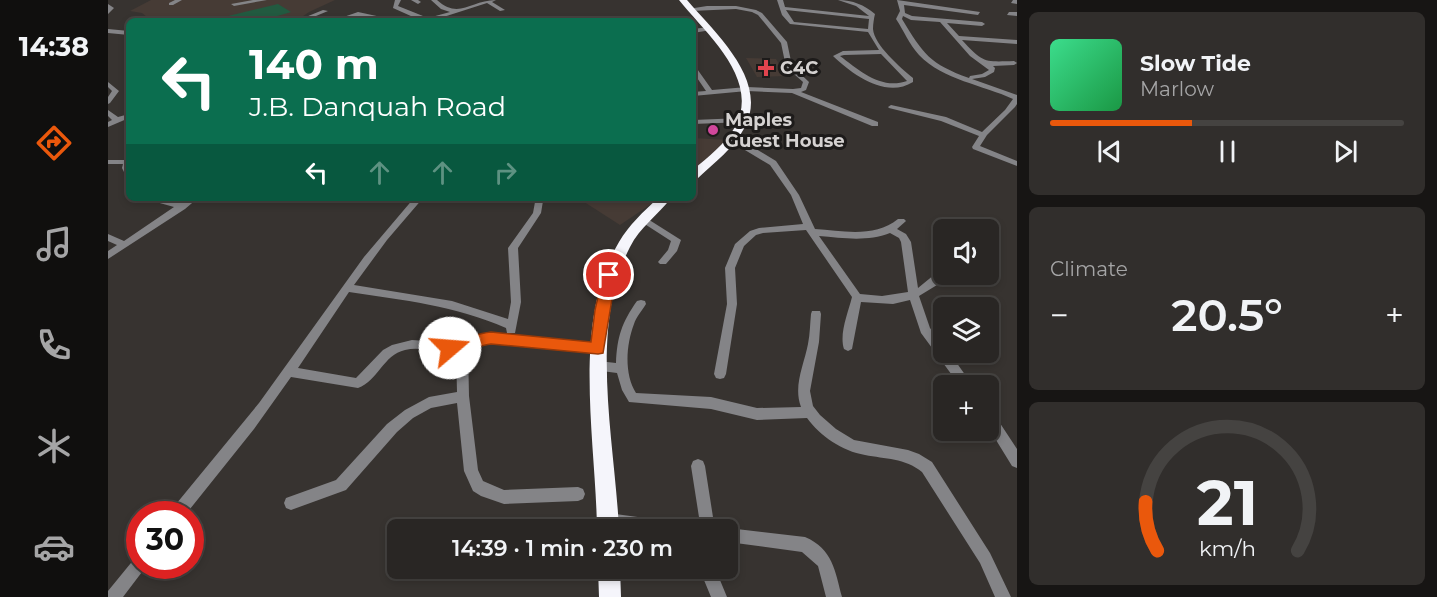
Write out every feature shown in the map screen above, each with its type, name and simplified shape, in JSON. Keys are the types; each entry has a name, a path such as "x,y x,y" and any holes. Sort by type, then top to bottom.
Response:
{"highway":[{"path":"683,0 736,64 747,89 746,109 733,139 696,173"},
{"path":"608,519 598,366 602,310 609,275 621,248 643,219 662,201"},
{"path":"609,579 610,597"}],"street":[{"path":"171,3 179,0"},
{"path":"234,4 264,0"},
{"path":"398,0 395,8 420,18"},
{"path":"434,0 443,8 454,11"},
{"path":"780,0 789,21 796,24 870,30"},
{"path":"841,0 867,10 872,18 870,30 884,52 903,74 911,79 910,82 894,86 881,85 865,78 836,56 843,53 884,52"},
{"path":"435,18 490,1 502,10"},
{"path":"978,13 901,1 902,14 899,19 913,44 936,64 1017,98 1005,114 982,135 976,147 1017,164"},
{"path":"108,6 111,8 108,12"},
{"path":"784,8 872,18"},
{"path":"691,9 747,9 761,15 774,35 784,42 789,67 806,82 804,89 794,91 747,89 696,94"},
{"path":"307,18 325,11"},
{"path":"391,18 408,13"},
{"path":"345,18 358,14 375,18"},
{"path":"902,14 911,18 982,24"},
{"path":"1009,14 1017,14"},
{"path":"941,21 972,55 992,68 992,71 983,76 967,78"},
{"path":"696,31 709,29"},
{"path":"108,31 126,33"},
{"path":"957,38 1017,42"},
{"path":"985,64 1014,63"},
{"path":"696,74 710,92"},
{"path":"108,84 116,91 108,102"},
{"path":"794,91 875,124"},
{"path":"891,107 943,119 982,135"},
{"path":"108,112 117,120"},
{"path":"108,125 126,117"},
{"path":"696,122 742,120"},
{"path":"733,139 773,163 795,195 810,229 857,297 881,302 914,296 933,283"},
{"path":"108,162 126,163"},
{"path":"162,201 182,207"},
{"path":"108,256 190,201"},
{"path":"187,501 289,372 348,288 416,201"},
{"path":"510,340 516,302 513,248 537,213 538,201"},
{"path":"643,219 676,240 672,251 663,262"},
{"path":"720,374 732,304 730,268 740,244 753,233 762,230 810,229 859,236 890,230 901,221"},
{"path":"890,230 903,236 906,242 914,296 925,330 959,375"},
{"path":"108,237 124,245"},
{"path":"348,288 431,300 484,312 511,325"},
{"path":"848,346 857,297"},
{"path":"641,304 629,322 622,368 625,383 633,398 711,403 757,414 808,412"},
{"path":"816,314 813,346 803,386 803,398 808,412 840,441 857,448 906,454 916,458 927,467 985,558 1003,597"},
{"path":"289,372 358,383 385,355 401,347 423,343 450,348 479,339 598,348"},
{"path":"462,346 463,396 471,471 478,486 504,496 578,494"},
{"path":"598,366 622,368"},
{"path":"291,503 341,485 392,428 409,414 429,403 463,396"},
{"path":"999,432 1017,461"},
{"path":"698,466 706,519"},
{"path":"738,536 805,545 824,561 834,597"},
{"path":"113,597 127,579"},
{"path":"712,579 719,597"}],"shaded area":[{"path":"151,0 335,0 300,18 148,18 142,13 130,11"},
{"name":"C4C","path":"746,58 776,59 786,76 757,77"},
{"path":"696,138 729,140 696,170"},
{"path":"583,201 656,201 620,225"}],"green space":[{"path":"278,4 291,12 270,18 232,18 228,16"}],"place":[{"name":"C4C","path":"766,68"},
{"name":"Maples Guest House","path":"713,130"}],"route":[{"path":"450,348 457,348 479,339 491,338 598,348 604,294 609,275"}]}
